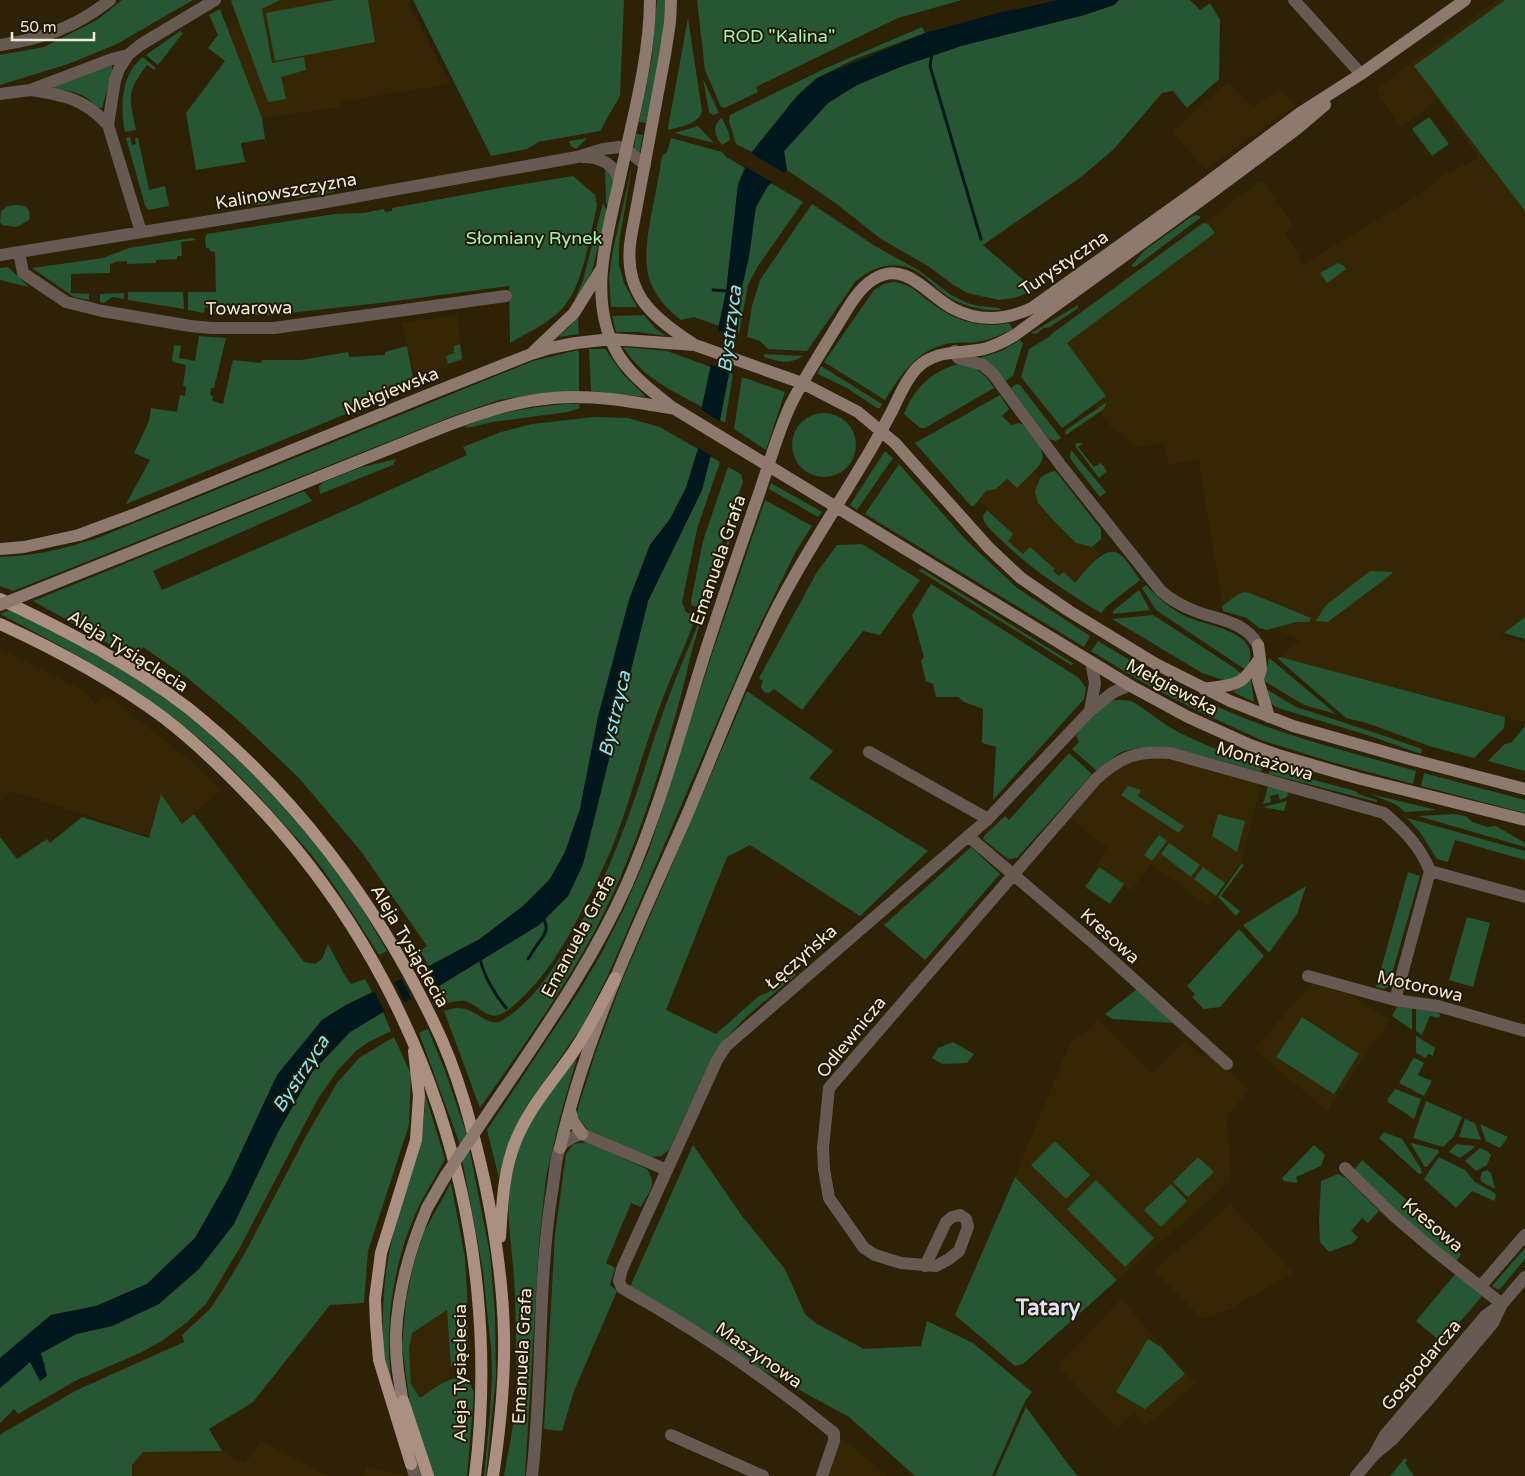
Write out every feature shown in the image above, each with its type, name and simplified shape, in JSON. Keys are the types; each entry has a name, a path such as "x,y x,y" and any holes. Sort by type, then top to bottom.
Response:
{"main road":[{"path":"650,0 646,46 602,268 601,284 604,312 615,348 626,364 650,389 675,409 769,467"},
{"path":"671,0 668,42 630,243 630,261 633,279 643,301 659,320 695,345"},
{"name":"Turystyczna","path":"769,467 784,421 802,383 856,297 873,279 887,274 902,274 917,281 947,305 975,316 995,318 1023,312 1052,295 1300,113 1361,74 1465,0"},
{"name":"Turystyczna","path":"837,506 881,431 899,394 918,366 934,357 954,351 989,348 1015,335 1298,128 1361,74"},
{"path":"530,354 574,313 602,268"},
{"name":"Mełgiewska","path":"0,549 43,544 79,535 104,526 530,354 576,343 611,339 695,345 802,383 858,412 902,451 989,548 1020,578 1039,592 1156,664 1203,689 1269,717 1328,737 1525,789"},
{"path":"0,605 463,420 509,405 554,398 585,397 614,399 675,409"},
{"name":"Mełgiewska","path":"769,467 837,506 1129,685 1188,717 1250,745 1278,755 1358,778 1525,820"},
{"name":"Emanuela Grafa","path":"413,1470 397,1362 396,1334 403,1275 411,1248 427,1208 446,1175 589,961 628,883 649,827 703,660 769,467"},
{"path":"498,1255 507,1171 519,1133 534,1106 591,1026 615,978 767,628 801,563 837,506"},
{"name":"Aleja Tysiąclecia","path":"0,599 47,622 134,671 186,707 211,728 265,778 311,829 350,880 396,953 435,1024 467,1112 487,1194 498,1255 502,1294 504,1357 498,1440 493,1476"},
{"name":"Aleja Tysiąclecia","path":"0,624 47,647 120,689 164,718 206,754 254,801 296,848 339,905 371,960 412,1036 437,1100 452,1150 475,1267 482,1342 481,1401 475,1476"},
{"path":"1203,689 1244,680 1259,651"},
{"path":"1259,651 1261,669 1258,680 1269,717"},
{"path":"560,1148 576,1088 615,978"},
{"path":"412,1036 419,1096 416,1140 381,1253 375,1299 379,1360 413,1470"},
{"path":"570,1110 573,1121 582,1134"},
{"path":"403,1401 428,1476"}],"street":[{"path":"0,45 35,38 64,28 81,21 110,0"},
{"path":"141,232 108,125 114,80 128,55 140,45 215,0"},
{"path":"1294,0 1361,74"},
{"path":"0,94 30,90 128,55"},
{"path":"30,90 61,96 88,106 108,125"},
{"name":"Kalinowszczyzna","path":"0,254 315,204 576,157 613,147 626,149"},
{"path":"626,149 644,165"},
{"name":"Kalinowszczyzna","path":"576,157 592,157 610,164 619,180"},
{"name":"Towarowa","path":"19,252 23,273 66,302 102,311 212,328 274,328 506,296"},
{"path":"954,351 958,358 983,365 993,374 1062,467 1161,591 1170,599 1184,606 1243,628 1253,636 1259,651"},
{"path":"1090,710 1095,683 1091,662"},
{"name":"Łęczyńska","path":"622,1288 619,1281 622,1269 726,1046 988,819 1090,710 1112,693 1129,685"},
{"name":"Montażowa","path":"1014,874 1099,776 1116,763 1132,755 1152,751 1198,760 1384,813 1411,837 1425,857 1430,871"},
{"path":"869,752 988,819"},
{"name":"Kresowa","path":"968,836 1098,947 1227,1064"},
{"path":"1395,1000 1430,871 1525,897"},
{"name":"Odlewnicza","path":"925,1266 902,1264 875,1255 864,1248 829,1198 824,1169 823,1148 828,1088 1014,874"},
{"name":"Motorowa","path":"1308,976 1395,1000 1438,1006 1525,1031"},
{"path":"560,1148 572,1137 582,1134 667,1170"},
{"name":"Emanuela Grafa","path":"532,1476 546,1242 560,1148"},
{"name":"Kresowa","path":"1345,1168 1394,1216 1502,1304"},
{"path":"1480,1287 1525,1235"},
{"name":"Gospodarcza","path":"1356,1476 1374,1455 1392,1440 1493,1323 1502,1304 1525,1277"},
{"name":"Maszynowa","path":"622,1288 664,1311 796,1402 834,1432 834,1441 822,1476"},
{"path":"671,1435 763,1476"}],"shaded area":[{"path":"280,0 407,0 450,84 340,102 341,107 262,118 227,28"},
{"path":"1497,0 1525,0 1525,617 1501,635 1525,642 1525,722 1280,657 1301,640 1223,609 1199,460 1168,464 1164,443 1134,448 1124,434 1114,431 1046,339 1262,180 1293,226 1285,233 1304,264 1426,190 1443,175 1479,158 1437,100 1401,127 1376,89"},
{"path":"1228,81 1253,107 1279,88 1295,106 1205,170 1173,132"},
{"path":"457,315 463,361 449,364 449,366 416,378 402,323"},
{"path":"1033,471 1039,474 1040,478 1037,485 1047,512 1054,521 1082,546 1092,547 1100,555 1075,583 1059,577 1053,571 1055,570 1029,547 1023,554 1007,541 1012,534 978,499 986,491 996,489 1007,479 1017,488"},
{"path":"0,648 84,691 95,704 107,695 189,760 220,791 182,824 161,794 149,837 13,791 0,801"},
{"path":"1161,755 1262,781 1242,860 1209,907 1151,864 1131,891 1097,864 1107,847 1067,817 1114,769 1136,758"},
{"path":"1312,984 1352,995 1390,1020 1327,1111 1254,1049"},
{"path":"1098,1021 1153,1074 1186,1041 1204,1057 1209,1053 1249,1090 1227,1116 1231,1181 1117,1280 1015,1176 1070,1043"},
{"path":"1231,1204 1293,1273 1228,1310 1202,1319 1154,1270"},
{"path":"1121,1299 1196,1384 1146,1425 1134,1413 1117,1428 1057,1365"},
{"path":"447,1309 451,1367 448,1372 451,1377 420,1398 411,1384 409,1347 412,1333"},
{"path":"841,1438 888,1476 828,1476"},
{"path":"261,1441 328,1476 132,1476 132,1465 143,1452 222,1451 245,1464"},
{"path":"367,1467 403,1475 403,1476 363,1476"}],"green space":[{"path":"122,0 193,0 117,44 71,63 0,85 0,55 44,47 97,20"},
{"path":"280,0 262,9 272,63 304,57 306,70 281,77 286,99 268,102 231,1"},
{"path":"335,0 368,0 375,42 275,61 266,13"},
{"path":"413,0 624,0 620,96 600,131 538,142 527,149 491,156"},
{"path":"657,0 665,0 663,36 646,123 639,122 652,57"},
{"name":"ROD \"Kalina\"","path":"697,0 962,0 898,18 756,87 758,92 725,108 721,107 705,70"},
{"path":"1119,0 1190,0 1200,10 1210,3 1220,20 1219,79 1187,108 1173,91 1162,93 1114,149 1081,177 983,245 1035,290 1014,298 999,300 967,293 928,266 881,239 838,205 787,170 784,151 828,103 857,85 900,67 961,46 1084,15 1114,5"},
{"path":"1505,0 1525,0 1525,211 1414,66"},
{"path":"220,9 262,118 265,139 241,143 245,162 196,170 186,113 225,61 208,48 218,35 209,15"},
{"path":"688,18 702,111 693,122 669,130 668,128"},
{"path":"922,27 925,33 855,59 817,78 797,96 752,152 736,144 729,121 730,115 824,69"},
{"path":"180,31 183,33 158,65 146,55"},
{"path":"143,57 156,68 154,70 147,65 135,82 132,89 131,102 136,130 125,132 123,102 126,82 130,72"},
{"path":"112,65 112,72 102,108 96,108 84,96 53,87"},
{"path":"703,79 719,113 713,115 709,112"},
{"path":"1429,117 1449,144 1432,156 1412,129"},
{"path":"722,118 730,140 722,145 715,128"},
{"path":"698,126 714,143 674,133 695,127"},
{"path":"636,134 643,135 639,156 634,148"},
{"path":"130,137 132,145 136,144 135,138 138,138 149,190 165,186 169,206 148,210 145,205 126,138"},
{"path":"587,138 576,149 571,146 569,141"},
{"path":"671,138 722,152 726,157 803,202 758,266 748,285 739,333 694,317 681,320 668,309 652,286 646,261 648,232 662,156 667,152"},
{"path":"632,166 619,243 619,265 624,283 637,307 611,307 609,277 612,254"},
{"path":"605,167 613,181 608,206 606,202"},
{"name":"Słomiany Rynek","path":"573,176 595,195 597,205 585,260 575,289 569,300 555,315 510,343 509,286 271,315 212,314 213,308 205,307 204,313 188,310 188,292 216,292 215,252 206,248 205,238 207,234 334,214 363,213 384,209 385,212 392,211 392,208"},
{"path":"333,184 334,192 317,195 317,187"},
{"path":"308,188 310,196 300,198 291,197 287,192"},
{"path":"278,194 269,203 253,204 252,199"},
{"path":"603,203 607,211 592,271 577,300 575,299 583,280"},
{"path":"812,204 875,246 920,271 951,295 967,303 999,308 1001,310 976,308 958,302 948,297 914,270 896,265 887,266 870,271 855,282 807,351 768,349 760,341 747,337 752,306 760,280"},
{"path":"8,206 23,206 29,210 29,220 17,227 2,225 0,222 1,211"},
{"path":"1196,215 1200,216 1200,218 1135,267 1131,266 1145,250"},
{"path":"1203,223 1208,224 1215,233 1067,343 1106,396 1062,428 1021,377 1029,349 1049,337"},
{"path":"192,238 196,240 181,242 182,256 177,256 177,259 156,260 156,263 127,264 127,261 114,262 110,264 110,273 71,274 71,293 89,294 89,300 74,297 32,268 103,258 129,248"},
{"path":"1338,263 1346,269 1327,283 1320,273"},
{"path":"8,267 29,287 0,280 0,268"},
{"path":"893,282 910,287 941,310 960,319 989,325 1009,323 1013,329 986,340 941,345 921,355 905,371 885,400 824,362 874,290 884,284"},
{"path":"128,292 183,292 184,309 128,300"},
{"path":"124,293 124,299 112,297 104,303 100,302 100,294"},
{"path":"1078,305 1078,308 1050,327 1044,328 1036,334 1031,333"},
{"path":"644,315 655,328 666,336 638,332 616,332 612,316"},
{"path":"578,316 579,334 558,337 569,327"},
{"path":"199,336 226,338 214,388 211,388 210,395 213,396 212,401 223,404 233,360 261,363 262,360 301,360 348,352 349,357 385,355 385,352 407,346 414,383 351,412 126,504 150,460 134,453 149,421 151,408 177,412 180,395 185,396 186,387 183,386 186,365 173,362 174,345 181,346 179,358 195,361"},
{"path":"1020,340 1023,343 1013,376 1006,381 980,358 1001,351"},
{"path":"460,344 462,359 448,364 446,356 454,353 454,346"},
{"path":"623,347 667,351 711,367 702,407 658,382 639,367"},
{"path":"589,349 605,349 623,374 646,397 591,391"},
{"path":"578,350 579,392 536,394 499,400 453,416 13,591 0,586 0,557 48,551 95,539 533,361"},
{"path":"764,354 803,356 793,361 784,362 764,357"},
{"path":"958,364 971,367 979,372 987,378 994,388 925,428 920,428 904,414 908,404 919,388 932,376"},
{"path":"821,366 882,404 880,408 877,408 847,388 818,374"},
{"path":"728,373 733,374 725,423 720,420"},
{"path":"742,377 785,392 766,450 734,429"},
{"path":"1016,384 1020,385 1061,438 1056,441 1049,439 1011,388"},
{"path":"1000,395 1009,409 1002,416 1011,425 1019,423 1023,425 1039,445 1042,458 1035,470 1017,488 1007,479 996,489 986,491 974,506 971,506 915,443"},
{"path":"1107,402 1104,409 1066,435 1067,429"},
{"path":"579,404 580,408 568,412 493,422 467,428 465,426 514,411"},
{"path":"818,413 830,413 847,422 854,433 856,445 854,457 847,468 830,477 818,477 806,472 797,463 792,451 792,439 797,427 806,418"},
{"path":"594,417 628,418 660,427 698,449 686,488 670,519 650,545 629,600 598,717 580,809 565,852 550,879 523,906 480,939 429,966 420,951 427,946 360,850 298,777 239,721 189,679 143,647 136,659 33,601 304,491 312,501 153,571 162,590 467,455 463,447 501,432 532,424"},
{"path":"1077,443 1083,443 1078,447 1094,467 1101,463 1107,471 1099,478 1075,446"},
{"path":"1071,450 1106,492 1100,497 1072,461 1070,457"},
{"path":"885,451 893,458 857,510 850,505"},
{"path":"710,456 720,462 697,529 682,602 686,612 692,615 694,622 660,705 615,840 596,883 574,926 551,963 531,989 509,1010 494,1016 465,1001 442,1004 434,989 539,925 568,896 583,864 648,601 702,490"},
{"path":"396,459 393,465 320,494 319,486 324,482 359,468"},
{"path":"899,464 966,540 1017,588 1090,636 1084,647 865,514"},
{"path":"728,467 741,474 743,482 698,607 691,605 691,601 703,541"},
{"path":"1055,471 1101,529 1101,539 1092,547 1076,543 1038,503 1035,491 1040,478"},
{"path":"771,483 822,512 818,517 769,489"},
{"path":"742,499 745,501 691,653 682,693 658,774 623,872 584,951 568,978 480,1108 444,1011 463,1008 490,1021 503,1020 537,990 571,940 613,856 677,674 704,609"},
{"path":"765,500 812,526 796,551 752,641 610,971 583,1025 526,1107 505,1152 499,1178 487,1130 578,993 623,911 649,850 712,654"},
{"path":"987,510 1013,534 1008,541 1023,554 1030,547 1055,569 1053,571 1059,576 1064,572 1075,583 1095,560 1108,552 1115,552 1124,557 1140,580 1101,613 1022,559 984,522 983,516"},
{"path":"862,544 920,580 880,635 863,631 802,710 774,689 769,693 764,692 761,687 763,681 759,678 817,572 837,545"},
{"path":"922,569 1074,664 1071,665 918,570"},
{"path":"1370,571 1392,572 1392,574 1328,622 1316,621 1325,606"},
{"path":"931,584 1079,678 1086,688 1084,699 993,800 996,747 982,743 983,709 964,702 958,697 936,697 933,684 926,681 921,661 924,657 912,615"},
{"path":"1146,585 1154,594 1179,613 1232,632 1242,639 1248,647 1250,657 1246,670 1156,610 1142,588"},
{"path":"1139,590 1150,610 1113,614 1113,611"},
{"path":"1244,592 1311,618 1309,622 1296,622 1267,630 1259,628 1247,618 1223,611 1222,607 1235,596"},
{"path":"12,609 64,636 131,675 177,708 236,758 290,814 315,844 360,905 387,951 379,955 336,888 312,855 256,793 215,753 172,717 131,688 66,649 0,614"},
{"path":"1153,615 1242,674 1226,681 1202,673 1112,619"},
{"path":"1525,617 1525,639 1504,633"},
{"path":"1098,641 1172,684 1229,712 1290,735 1416,771 1413,784 1328,761 1261,740 1198,711 1142,682 1091,651"},
{"path":"1280,657 1505,717 1504,728 1474,758 1429,746 1367,723 1346,718 1277,658"},
{"path":"1269,658 1336,714 1304,705 1264,681"},
{"path":"1251,680 1254,702 1233,692"},
{"path":"1263,687 1296,707 1422,749 1421,754 1367,735 1278,708 1268,699"},
{"path":"747,691 833,751 809,778 928,851 860,916 750,845 727,857 666,1010 716,1034 759,996 769,992 793,971 796,975 747,1016 714,1053 669,1150 661,1156 651,1157 588,1130 577,1116 578,1108 595,1054 622,981"},
{"path":"1114,700 1131,701 1169,727 1192,739 1263,765 1261,772 1188,753 1149,748 1132,749 1118,754 1098,772 1072,749 1079,742 1076,735 1097,711"},
{"path":"1525,726 1525,771 1488,761 1505,744 1511,743"},
{"path":"1069,753 1092,774 1017,858 1008,859 983,839 984,836 1005,816 1009,820"},
{"path":"1270,768 1355,791 1358,794 1377,800 1377,802 1269,774"},
{"path":"1424,773 1525,800 1525,813 1421,786"},
{"path":"1128,786 1141,790 1138,796 1184,826 1179,833 1121,795"},
{"path":"1268,786 1288,792 1287,797 1280,800 1278,794 1270,796 1271,802 1263,804"},
{"path":"161,794 182,824 194,814 304,962 315,964 322,959 328,944 351,984 365,979 372,992 322,1020 195,1238 147,1284 96,1306 51,1315 0,1358 0,837 17,859 47,839 50,843 82,817 149,838"},
{"path":"1370,794 1437,810 1405,812 1395,804"},
{"path":"1287,801 1284,811 1263,807"},
{"path":"1218,814 1245,821 1237,852 1212,836"},
{"path":"1453,814 1466,816 1472,822 1488,827 1496,826 1525,843 1525,847 1418,816"},
{"path":"1407,818 1525,851 1525,860 1455,840 1448,862 1437,859 1420,832"},
{"path":"1159,835 1167,841 1152,861 1144,855"},
{"path":"1169,843 1200,865 1191,877 1161,854"},
{"path":"971,847 1000,874 925,960 884,925"},
{"path":"1242,863 1244,865 1221,896 1240,911 1236,916 1218,897"},
{"path":"1099,867 1124,884 1110,904 1085,887"},
{"path":"1203,867 1225,883 1216,896 1194,879"},
{"path":"1408,872 1420,876 1390,981 1388,987 1383,989 1376,987"},
{"path":"1306,886 1297,914 1269,953 1243,925"},
{"path":"1467,917 1490,923 1473,987 1449,980"},
{"path":"1239,929 1264,956 1220,1007 1204,1009 1192,997 1195,994 1187,986"},
{"path":"1137,989 1174,1023 1112,1019 1105,1014"},
{"path":"1399,1003 1412,1004 1412,1030 1392,1016"},
{"path":"1416,1006 1438,1011 1440,1015 1439,1018 1430,1016 1422,1035 1416,1031"},
{"path":"383,1012 391,1031 356,1051 338,1070 319,1097 238,1251 206,1304 186,1323 162,1341 140,1353 77,1380 18,1414 14,1409 0,1423 0,1388 30,1362 45,1365 40,1354 76,1334 112,1326 159,1304 278,1132 313,1071 350,1032"},
{"path":"1302,1017 1359,1054 1334,1094 1276,1057"},
{"path":"428,1029 444,1068 466,1132 490,1254 495,1315 496,1376 486,1476 484,1476 492,1376 483,1271 459,1142 419,1033"},
{"path":"1416,1036 1435,1048 1433,1056 1428,1054 1426,1058 1416,1053"},
{"path":"394,1037 411,1074 409,1125 368,1251 364,1303 330,1305 253,1402 209,1429 222,1451 143,1452 132,1465 132,1476 0,1476 1,1434 77,1390 184,1342 182,1335 210,1309 245,1253 306,1136 337,1083 359,1058"},
{"path":"953,1042 974,1054 967,1063 942,1064 932,1058 938,1048"},
{"path":"577,1058 561,1113 546,1177 539,1244 525,1476 504,1476 513,1424 516,1372 514,1278 508,1202 513,1164 520,1144 532,1121"},
{"path":"1415,1058 1424,1063 1418,1075 1432,1081 1424,1096 1399,1083"},
{"path":"1395,1089 1421,1099 1414,1119 1388,1102"},
{"path":"425,1094 445,1159 412,1221 397,1269 391,1302 389,1335 392,1392 383,1356 385,1279 395,1227 419,1145"},
{"path":"1426,1101 1462,1117 1454,1136 1443,1147 1413,1138"},
{"path":"1465,1119 1475,1123 1481,1140 1459,1137"},
{"path":"1480,1124 1508,1137 1500,1148 1486,1141"},
{"path":"1384,1132 1402,1139 1422,1173 1419,1174 1379,1138"},
{"path":"1055,1141 1090,1175 1066,1199 1031,1165"},
{"path":"588,1142 647,1169 652,1184 641,1207 631,1203 606,1263 615,1268 610,1285 617,1291 574,1391 562,1431 544,1429 555,1234 566,1154 573,1144"},
{"path":"1412,1143 1438,1150 1439,1152 1425,1167"},
{"path":"1456,1144 1475,1147 1460,1158 1449,1152"},
{"path":"693,1145 742,1216 785,1269 805,1314 817,1324 864,1349 921,1346 927,1321 973,1343 1032,1392 1025,1401 992,1476 915,1476 849,1417 748,1362 630,1287"},
{"path":"1314,1145 1325,1155 1321,1166 1296,1177 1298,1183 1284,1181 1282,1178"},
{"path":"1480,1148 1491,1155 1487,1165 1476,1171 1465,1161"},
{"path":"1198,1157 1214,1172 1188,1197 1173,1182"},
{"path":"1439,1157 1465,1170 1475,1182 1495,1193 1494,1201 1472,1191 1456,1208 1424,1179"},
{"path":"1362,1160 1457,1245 1455,1248 1461,1254 1456,1262 1409,1224 1354,1170"},
{"path":"1487,1170 1491,1173 1495,1189 1480,1179 1482,1172"},
{"path":"1338,1174 1346,1178 1379,1211 1368,1223 1362,1218 1351,1231 1358,1237 1353,1243 1329,1252 1320,1242 1321,1181"},
{"path":"1015,1177 1117,1280 1023,1364 1015,1366 955,1315"},
{"path":"1096,1180 1154,1238 1125,1267 1067,1209"},
{"path":"451,1183 465,1258 468,1348 461,1359 451,1367 447,1310 412,1333 409,1348 411,1384 420,1398 442,1383 458,1378 464,1379 470,1384 474,1394 467,1476 433,1476 411,1412 402,1346 406,1301 413,1267 424,1232"},
{"path":"1171,1184 1187,1201 1161,1227 1144,1210"},
{"path":"1525,1248 1525,1259 1499,1290 1492,1286"},
{"path":"1456,1273 1483,1295 1442,1343 1416,1321"},
{"path":"1148,1339 1161,1347 1185,1374 1145,1409 1116,1392"},
{"path":"1026,1407 1071,1468 1078,1476 995,1476"},
{"path":"1405,1458 1407,1460 1405,1463 1414,1476 1390,1476"}],"water":[{"name":"Bystrzyca","path":"1059,0 1119,0 1114,5 1084,15 961,46 900,67 857,85 828,103 784,151 787,170 768,186 756,207 749,257 742,287 738,329 720,420 702,490 648,601 583,864 568,896 539,925 434,989 383,1012 350,1032 313,1071 278,1132 234,1224 199,1269 159,1304 112,1326 76,1334 41,1353 47,1376 40,1381 30,1362 0,1388 0,1358 51,1315 96,1306 147,1284 195,1238 228,1180 277,1075 322,1020 346,1005 429,966 480,939 523,906 550,879 565,852 580,809 598,717 629,600 650,545 670,519 686,488 698,449 702,407 726,291 738,184 752,152 797,96 817,78 925,33 998,13"}],"pier":[{"path":"749,152 786,174 775,184 743,165"},
{"path":"716,330 738,338 731,371 709,364"},
{"path":"700,409 722,423 713,457 695,446"},
{"path":"422,966 435,991 413,1001 400,976"},
{"path":"393,980 406,1005 386,1014 373,989"}],"waterway":[{"path":"932,54 930,66 981,239"},
{"name":"Bystrzyca","path":"713,290 729,291"},
{"path":"528,959 545,933 546,926 542,917"},
{"path":"480,959 490,985 506,1008"}],"district":[{"name":"Tatary","path":"1048,1308"}]}
